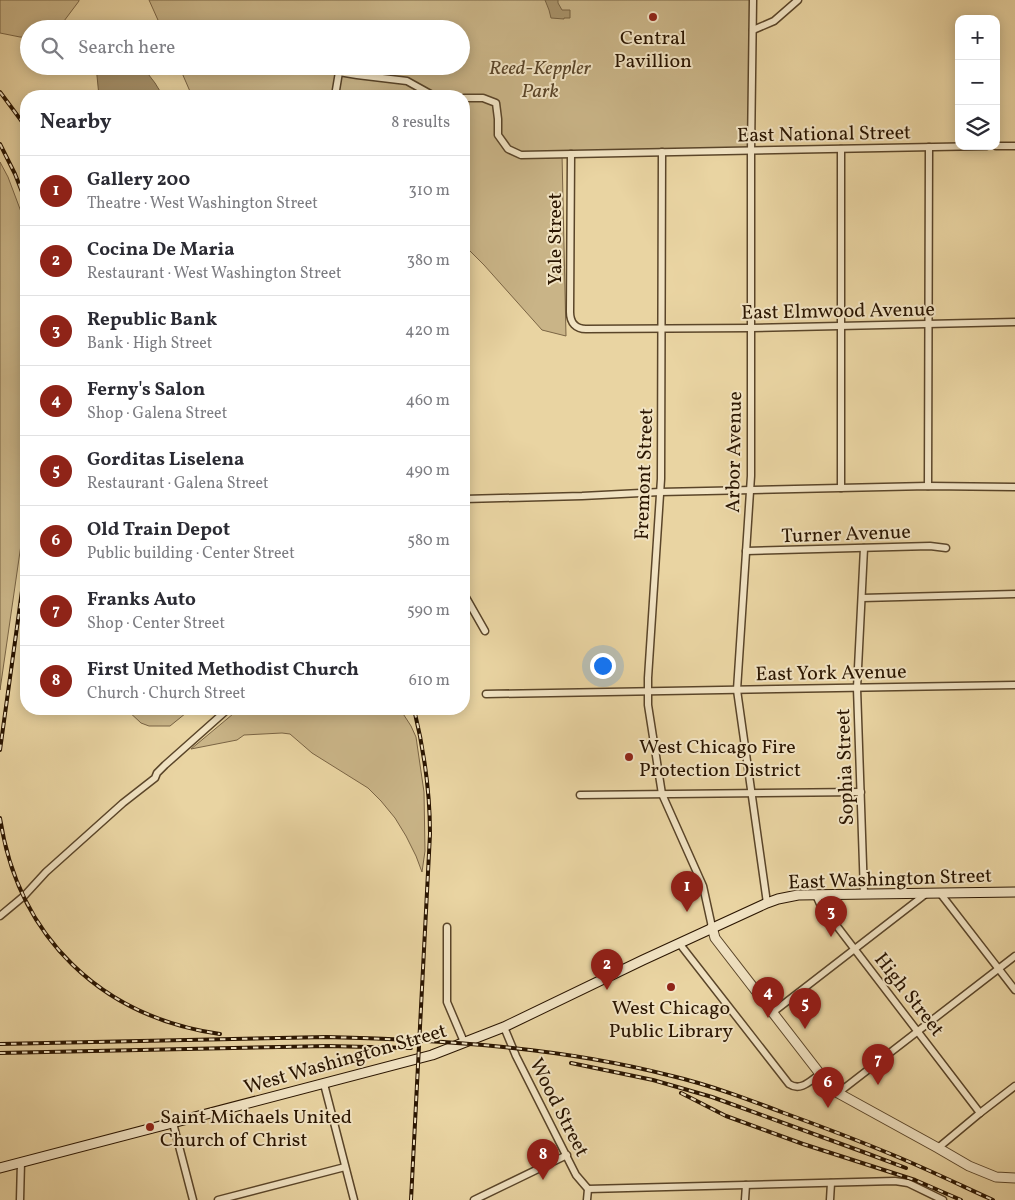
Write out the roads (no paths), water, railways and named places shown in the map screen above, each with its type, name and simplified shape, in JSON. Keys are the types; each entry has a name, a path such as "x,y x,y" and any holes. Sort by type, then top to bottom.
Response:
{"main road":[{"name":"East Washington Street","path":"712,928 767,903 789,896 1015,892"},
{"name":"West Washington Street","path":"0,1168 432,1055 504,1027 712,928"},
{"path":"712,928 715,938 831,1088 969,1166 996,1177 1015,1178"}],"street":[{"name":"Arbor Avenue","path":"753,0 750,490 737,690 767,903"},
{"path":"753,30 774,21 798,0"},
{"path":"336,90 338,75"},
{"path":"357,75 407,81 423,90"},
{"name":"East National Street","path":"470,98 483,98 496,103 498,135 508,149 521,156 955,147"},
{"path":"1000,146 1015,146"},
{"path":"928,147 928,486"},
{"path":"841,149 841,488"},
{"name":"Fremont Street","path":"662,152 661,479 648,678 648,705 662,794 703,886 712,928"},
{"name":"Yale Street","path":"571,154 570,312 571,320 574,324"},
{"name":"East Elmwood Avenue","path":"574,324 578,328 586,329 661,329 1015,322"},
{"path":"470,498 928,486 1015,487"},
{"name":"Turner Avenue","path":"746,552 930,546 946,548"},
{"name":"Sophia Street","path":"864,548 857,688 864,894"},
{"path":"862,598 1015,594"},
{"path":"470,605 485,631"},
{"name":"East York Avenue","path":"486,694 1015,685"},
{"path":"0,916 24,896 46,872 123,803 155,778 165,765 221,715"},
{"path":"580,794 861,792"},
{"path":"772,1013 928,893"},
{"path":"940,893 1015,990"},
{"name":"High Street","path":"816,895 820,904 980,1113"},
{"path":"447,927 447,1002 464,1042"},
{"path":"679,943 789,1084 798,1087 803,1086 820,1074"},
{"path":"838,1093 1015,956"},
{"name":"Wood Street","path":"504,1027 514,1052 566,1155 577,1176 588,1189"},
{"path":"324,1084 354,1200"},
{"path":"938,1148 1015,1086"},
{"path":"173,1123 193,1200"},
{"path":"474,1200 566,1155"},
{"path":"20,1200 21,1162"},
{"path":"218,1200 345,1167"},
{"path":"588,1200 588,1189 895,1181 908,1183 943,1200"},
{"path":"830,1183 830,1200"},
{"path":"745,1200 746,1185"}],"railway":[{"path":"0,92 20,119"},
{"path":"0,144 20,187"},
{"path":"0,750 20,605"},
{"path":"411,1200 430,834 426,771 415,715"},
{"path":"0,818 10,861 25,900 46,934 72,964 103,990 138,1010 177,1025 220,1034"},
{"path":"0,1044 327,1037 458,1043 587,1058 672,1076 728,1093 879,1149 993,1200"},
{"path":"0,1053 328,1046 411,1048"},
{"path":"571,1063 653,1080 712,1097 906,1168"},
{"path":"681,1093 726,1116 803,1144 915,1180 961,1200"}],"place":[{"name":"Central Pavillion","path":"653,17"},
{"name":"West Chicago Fire Protection District","path":"629,757"},
{"name":"Gallery 200","path":"687,912"},
{"name":"Republic Bank","path":"831,937"},
{"name":"West Chicago Public Library","path":"671,987"},
{"name":"Cocina De Maria","path":"607,990"},
{"name":"Ferny's Salon","path":"768,1018"},
{"name":"Gorditas Liselena","path":"805,1029"},
{"name":"Franks Auto","path":"878,1085"},
{"name":"Old Train Depot","path":"828,1108"},
{"name":"Saint Michaels United Church of Christ","path":"150,1127"},
{"name":"First United Methodist Church","path":"543,1180"}],"park label":[{"name":"Reed-Keppler Park","path":"540,78"}]}
